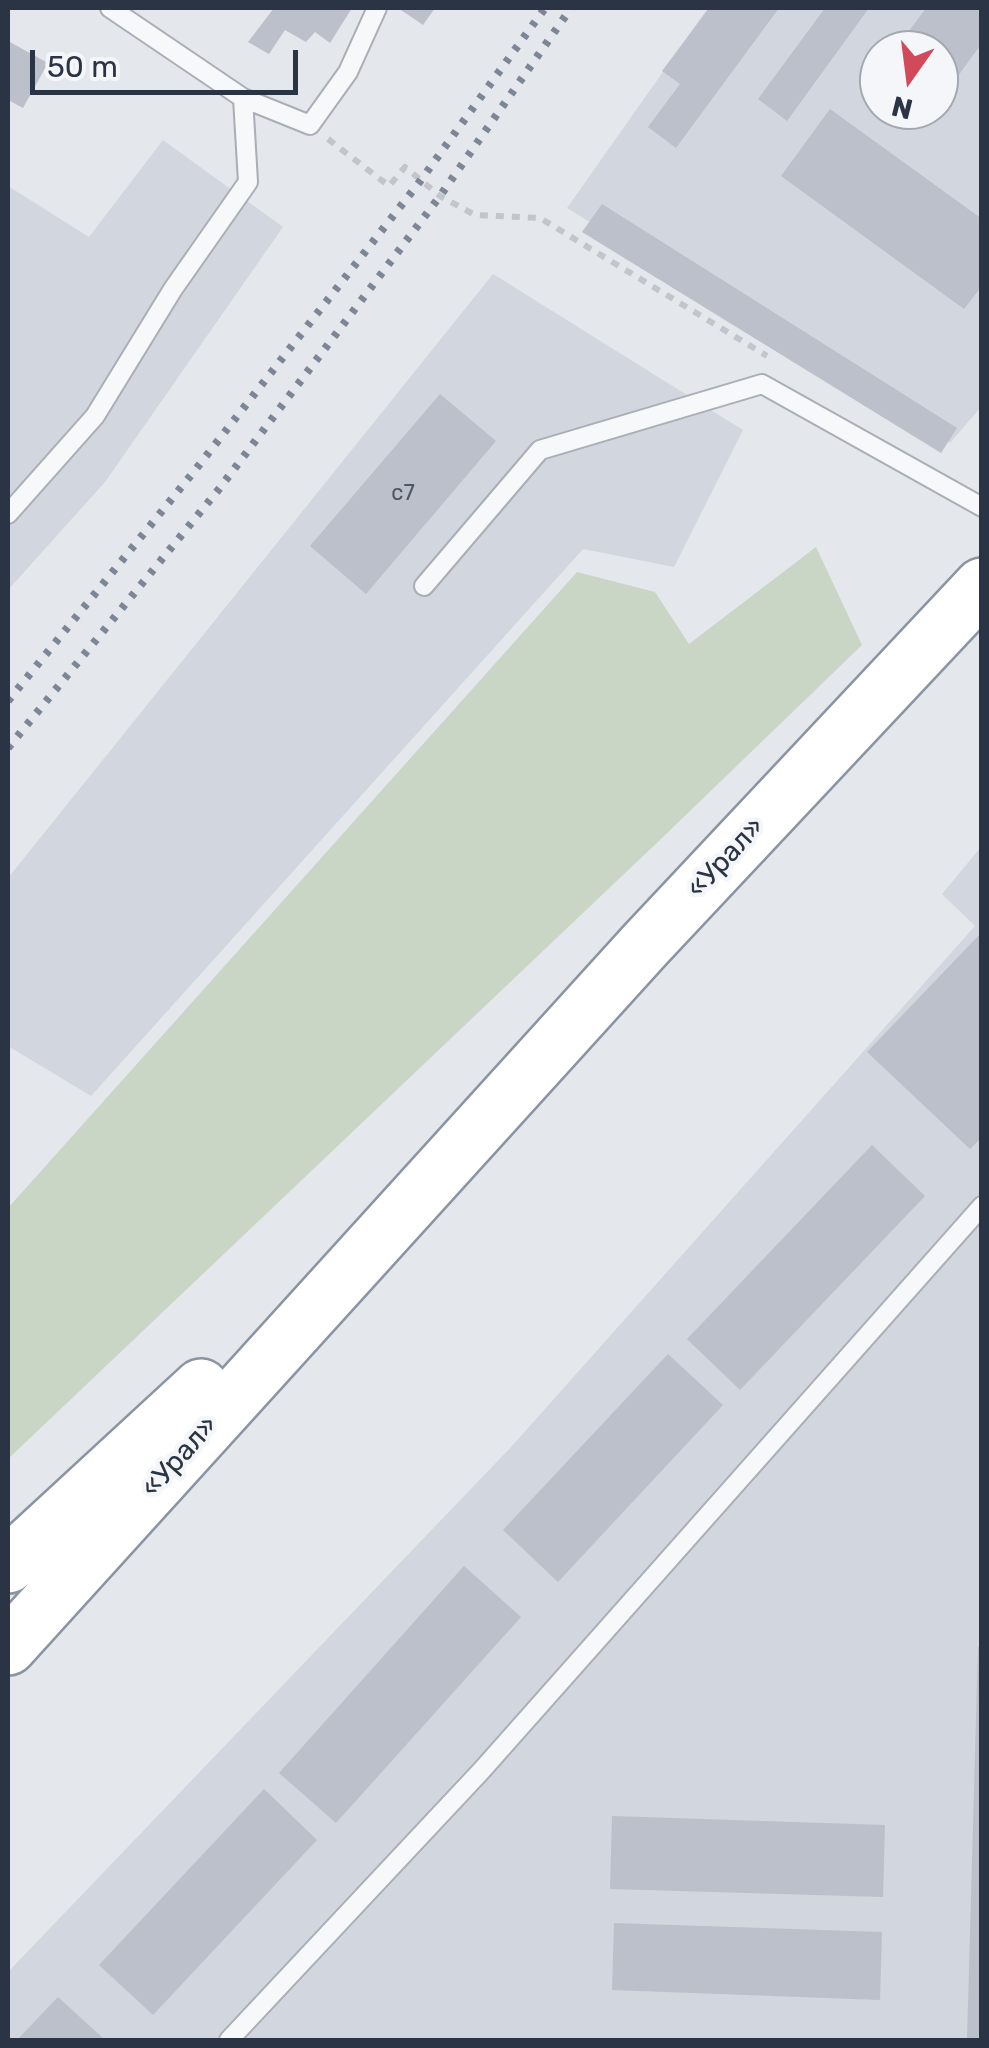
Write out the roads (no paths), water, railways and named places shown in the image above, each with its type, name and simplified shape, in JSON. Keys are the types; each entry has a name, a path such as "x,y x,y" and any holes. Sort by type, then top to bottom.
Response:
{"highway":[{"name":"«Урал»","path":"8,1647 646,944 982,586"},
{"name":"«Урал»","path":"8,1565 475,1134"}],"lane":[{"path":"110,8 243,98 310,124 348,72 378,8"},
{"path":"8,514 95,416 173,289 248,182 243,98"},
{"path":"424,586 540,450 762,384 982,507"},
{"path":"229,2040 482,1770 982,1206"}],"railway":[{"path":"8,701 196,469 421,180 545,8"},
{"path":"8,748 219,489 440,196 571,8"}]}
